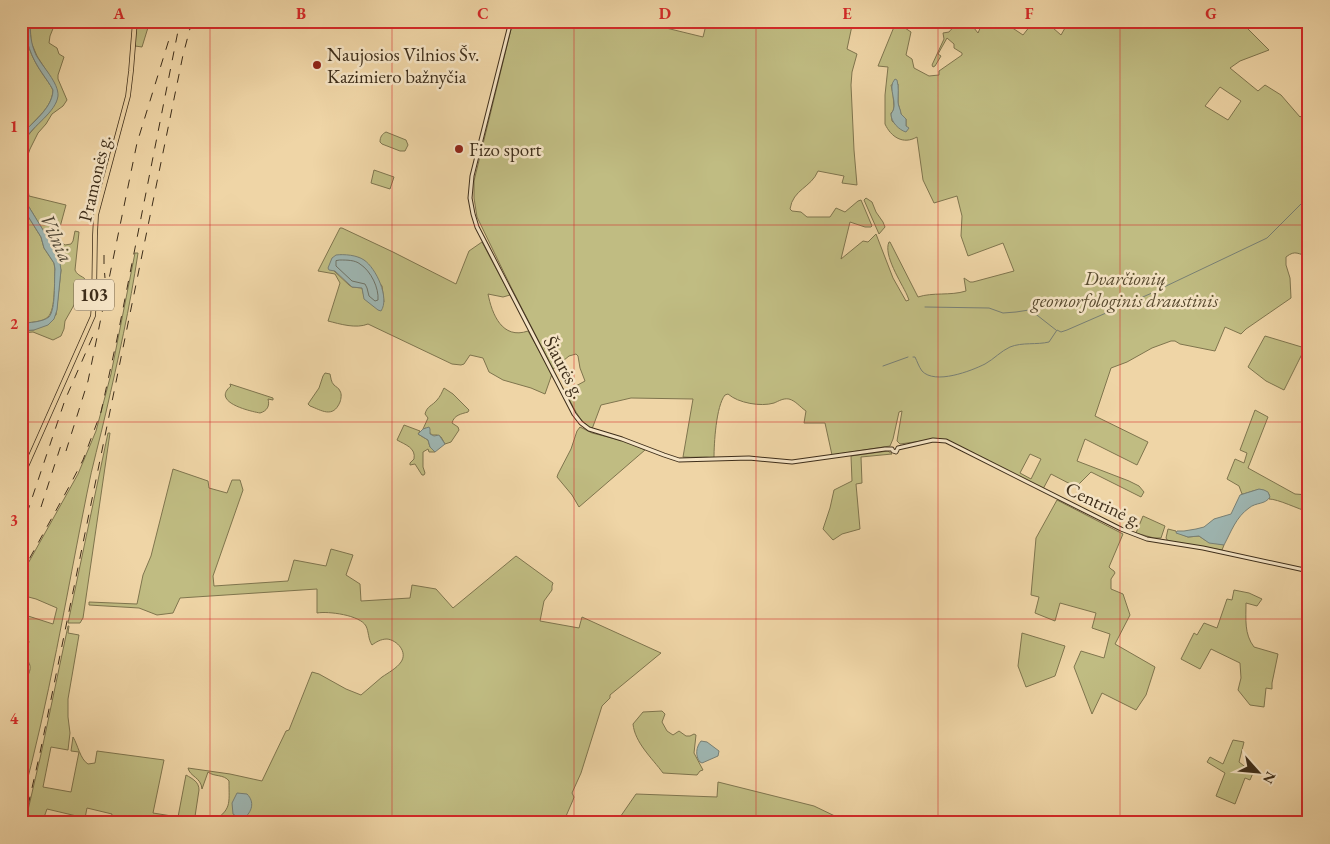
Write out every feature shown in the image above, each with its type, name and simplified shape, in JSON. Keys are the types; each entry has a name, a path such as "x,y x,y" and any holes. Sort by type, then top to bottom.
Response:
{"main road":[{"name":"Pramonės g.","path":"21,478 93,316 96,215 128,96 135,21"},
{"name":"Šiaurės g.","path":"511,21 472,176 470,191 472,207 481,234 574,414 581,424 592,431 629,441 679,460 749,458 792,462 895,449"},
{"name":"Centrinė g.","path":"895,449 932,440 946,442 1135,535 1156,541 1203,548 1309,571"}],"green space":[{"path":"21,21 25,21 27,42 32,55 53,90 52,97 45,110 21,138"},
{"path":"30,21 56,21 49,43 57,48 59,54 64,57 58,79 67,100 63,106 52,114 38,133 30,149 24,166 29,196 66,205 60,227 60,241 65,245 71,244 75,231 79,232 75,270 76,273 86,280 88,286 78,298 65,321 61,336 53,340 33,332 21,333 21,331 34,330 56,315 61,270 49,240 21,194 21,154 23,144 56,102 54,83 37,56 31,42"},
{"path":"136,21 150,21 142,47 135,46"},
{"name":"Dvarčionių geomorfologinis draustinis","path":"513,21 662,21 662,27 703,37 707,21 853,21 847,49 857,54 851,85 857,185 842,183 844,176 818,171 815,177 795,197 790,209 801,212 807,217 830,217 836,208 845,212 861,200 872,226 865,227 850,222 841,259 863,241 868,242 876,234 893,278 906,301 909,300 890,261 888,254 889,242 918,297 966,291 964,278 973,282 1014,271 1003,243 968,256 961,236 962,216 957,196 934,203 923,180 917,137 902,140 894,136 885,124 885,95 888,67 878,66 896,22 911,32 906,55 912,59 914,68 929,76 939,75 939,71 962,55 947,38 938,54 941,56 933,67 932,65 944,39 943,33 949,32 955,26 960,25 974,28 978,33 982,24 979,24 978,21 1002,21 1023,35 1034,21 1045,21 1061,35 1069,21 1253,21 1248,29 1269,50 1240,61 1230,68 1258,91 1265,85 1281,95 1300,117 1309,110 1309,256 1295,253 1286,257 1291,298 1241,334 1225,327 1215,351 1171,341 1111,368 1095,416 1148,442 1137,465 1085,439 1077,461 1139,486 1144,492 1141,497 1091,472 1076,487 1051,474 1043,489 947,440 936,439 900,444 897,441 902,411 899,412 890,446 832,455 825,423 804,423 806,411 789,399 769,404 756,404 738,400 728,394 725,395 719,408 714,458 683,457 693,399 631,398 601,405 592,429 579,417 565,392 585,381 578,356 576,354 569,356 553,369 477,217 474,181","holes":["898,84 898,103 901,114 906,119 904,131 892,121 891,113 894,107 891,85","1220,87 1241,101 1228,120 1205,106","1030,454 1041,459 1031,479 1020,473"]},
{"path":"386,132 406,140 408,145 405,151 400,151 380,142 383,134"},
{"path":"374,170 394,177 390,189 371,183"},
{"path":"866,198 872,202 885,227 879,234 864,200"},
{"path":"21,205 41,237 44,248 54,263 55,269 51,313 43,320 21,323"},
{"path":"340,228 456,284 469,251 482,242 510,295 503,297 488,294 492,309 505,329 519,333 528,331 552,374 545,394 503,380 489,372 483,358 470,355 464,364 452,364 368,324 353,326 328,321 340,283 335,274 318,271","holes":["340,255 359,258 382,286 384,302 366,300 362,288 352,287 333,270"]},
{"path":"135,253 138,253 124,333 89,483 49,688 21,804 21,693 30,667 23,655 29,642 28,639 21,637 21,619 25,615 53,624 57,608 21,595 21,576 78,474 96,431 111,374"},
{"path":"1265,336 1305,348 1284,390 1266,381 1248,367"},
{"path":"325,373 330,374 332,383 339,389 341,394 337,407 330,412 322,411 308,404 319,388"},
{"path":"230,384 273,398 273,400 268,399 269,404 267,408 260,413 241,408 228,401 226,397 226,392 231,386"},
{"path":"444,388 469,410 454,418 452,423 459,430 451,442 445,444 441,437 432,435 426,428 423,429 428,418 425,414 426,411 438,399"},
{"path":"1255,410 1268,417 1248,468 1295,494 1309,495 1309,512 1269,499 1269,494 1263,490 1242,494 1239,486 1227,479 1235,459 1244,463 1247,453 1240,450"},
{"path":"404,425 420,431 418,434 428,440 430,447 435,452 429,452 428,449 423,452 424,475 422,475 415,464 410,465 414,459 412,449 397,440"},
{"path":"580,427 592,433 628,442 645,450 579,507 557,477"},
{"path":"108,433 110,433 83,618 80,623 68,623"},
{"path":"888,451 892,454 861,457 862,483 856,484 860,529 842,534 833,540 823,529 834,490 852,481 851,456"},
{"path":"173,469 208,481 209,488 227,493 232,480 240,480 243,490 213,576 214,586 288,581 294,560 326,566 331,549 353,555 346,575 360,584 361,601 410,598 412,585 436,589 453,608 516,556 553,583 552,590 544,601 540,621 579,628 582,617 661,653 610,695 610,698 602,706 581,773 572,793 574,797 563,823 211,823 223,814 228,806 229,781 224,777 208,772 202,789 200,782 188,768 262,781 286,731 289,730 312,672 361,695 397,666 403,658 403,654 398,644 391,640 383,640 372,645 366,626 357,619 336,613 317,613 317,589 180,598 173,613 157,615 139,608 89,605 89,602 137,604 143,575 151,556"},
{"path":"1057,500 1123,534 1109,567 1115,573 1111,579 1111,589 1123,594 1130,615 1115,644 1155,667 1146,695 1136,710 1102,693 1092,714 1074,667 1081,651 1104,658 1110,634 1092,628 1096,613 1060,603 1055,621 1035,613 1039,597 1031,595 1036,538"},
{"path":"1143,516 1165,526 1161,538 1136,533"},
{"path":"1168,529 1188,537 1199,536 1205,540 1224,545 1222,550 1168,541 1166,538"},
{"path":"1234,590 1249,593 1262,599 1257,606 1246,603 1246,626 1249,637 1254,647 1278,654 1272,689 1266,688 1264,707 1250,705 1238,690 1241,678 1240,663 1211,649 1200,669 1181,659 1194,633 1197,635 1204,623 1217,628 1227,599 1232,600"},
{"path":"68,626 68,633 79,635 68,699 70,733 68,750 51,747 43,787 71,792 79,752 71,751 73,737 81,755 88,764 95,763 97,751 164,760 153,813 178,817 186,775 193,779 197,783 199,790 194,823 110,823 112,814 87,808 85,818 47,809 42,823 25,823"},
{"path":"1022,633 1065,646 1055,676 1026,687 1018,666"},
{"path":"662,711 665,714 662,722 667,731 673,735 679,731 686,736 696,735 694,753 703,770 697,775 663,773 637,738 633,724 643,712"},
{"path":"1233,740 1244,742 1239,762 1253,773 1250,780 1245,778 1235,804 1216,796 1225,773 1207,762 1210,757 1223,764"},
{"path":"718,782 814,806 851,823 616,823 636,794 717,797"}],"water":[{"path":"25,21 30,21 34,51 53,80 58,96 53,108 25,139 21,154 23,135 47,107 53,94 53,90 38,67 27,42"},
{"path":"895,79 898,83 898,104 901,114 906,119 906,126 909,128 906,132 896,125 891,117 894,106 892,87"},
{"path":"21,194 59,256 61,270 57,310 54,319 48,325 34,330 21,331 21,323 43,320 49,317 54,301 55,269 54,263 44,248 41,237 21,205"},
{"path":"336,255 354,256 361,258 369,264 377,276 383,291 384,299 381,311 364,299 362,288 352,287 335,271 329,270 332,258"},
{"path":"429,427 430,434 434,436 439,435 445,444 435,452 430,447 428,440 418,434 423,429"},
{"path":"1259,489 1268,492 1270,497 1268,500 1252,506 1244,512 1234,525 1224,545 1209,543 1199,536 1188,537 1176,533 1177,531 1204,527 1214,519 1231,514 1240,495"},
{"path":"701,741 707,742 719,751 718,756 702,763 700,762 697,752"},
{"path":"237,793 247,794 251,800 251,810 244,818 239,818 233,814 232,803"}],"waterway":[{"path":"1162,288 1267,238 1309,196"},
{"path":"913,357 915,357 922,371 928,375 944,377 962,373 985,364 1010,347 1049,342 1057,330 1061,332 1067,330 1152,293"},
{"path":"925,307 989,308 1003,313 1029,310"},
{"path":"1033,312 1056,330"},
{"path":"883,366 908,357"}],"railway":[{"path":"21,574 83,460 101,412 180,21"},
{"path":"24,823 183,55 192,21"},
{"path":"66,451 88,381 137,143 171,33"},
{"path":"104,255 105,278"},
{"path":"21,531 65,400 93,336"},
{"path":"41,507 62,442"}],"place":[{"name":"Naujosios Vilnios Šv. Kazimiero bažnyčia","path":"317,65"},
{"name":"Fizo sport","path":"459,149"}],"water label":[{"name":"Vilnia","path":"57,238"}]}
